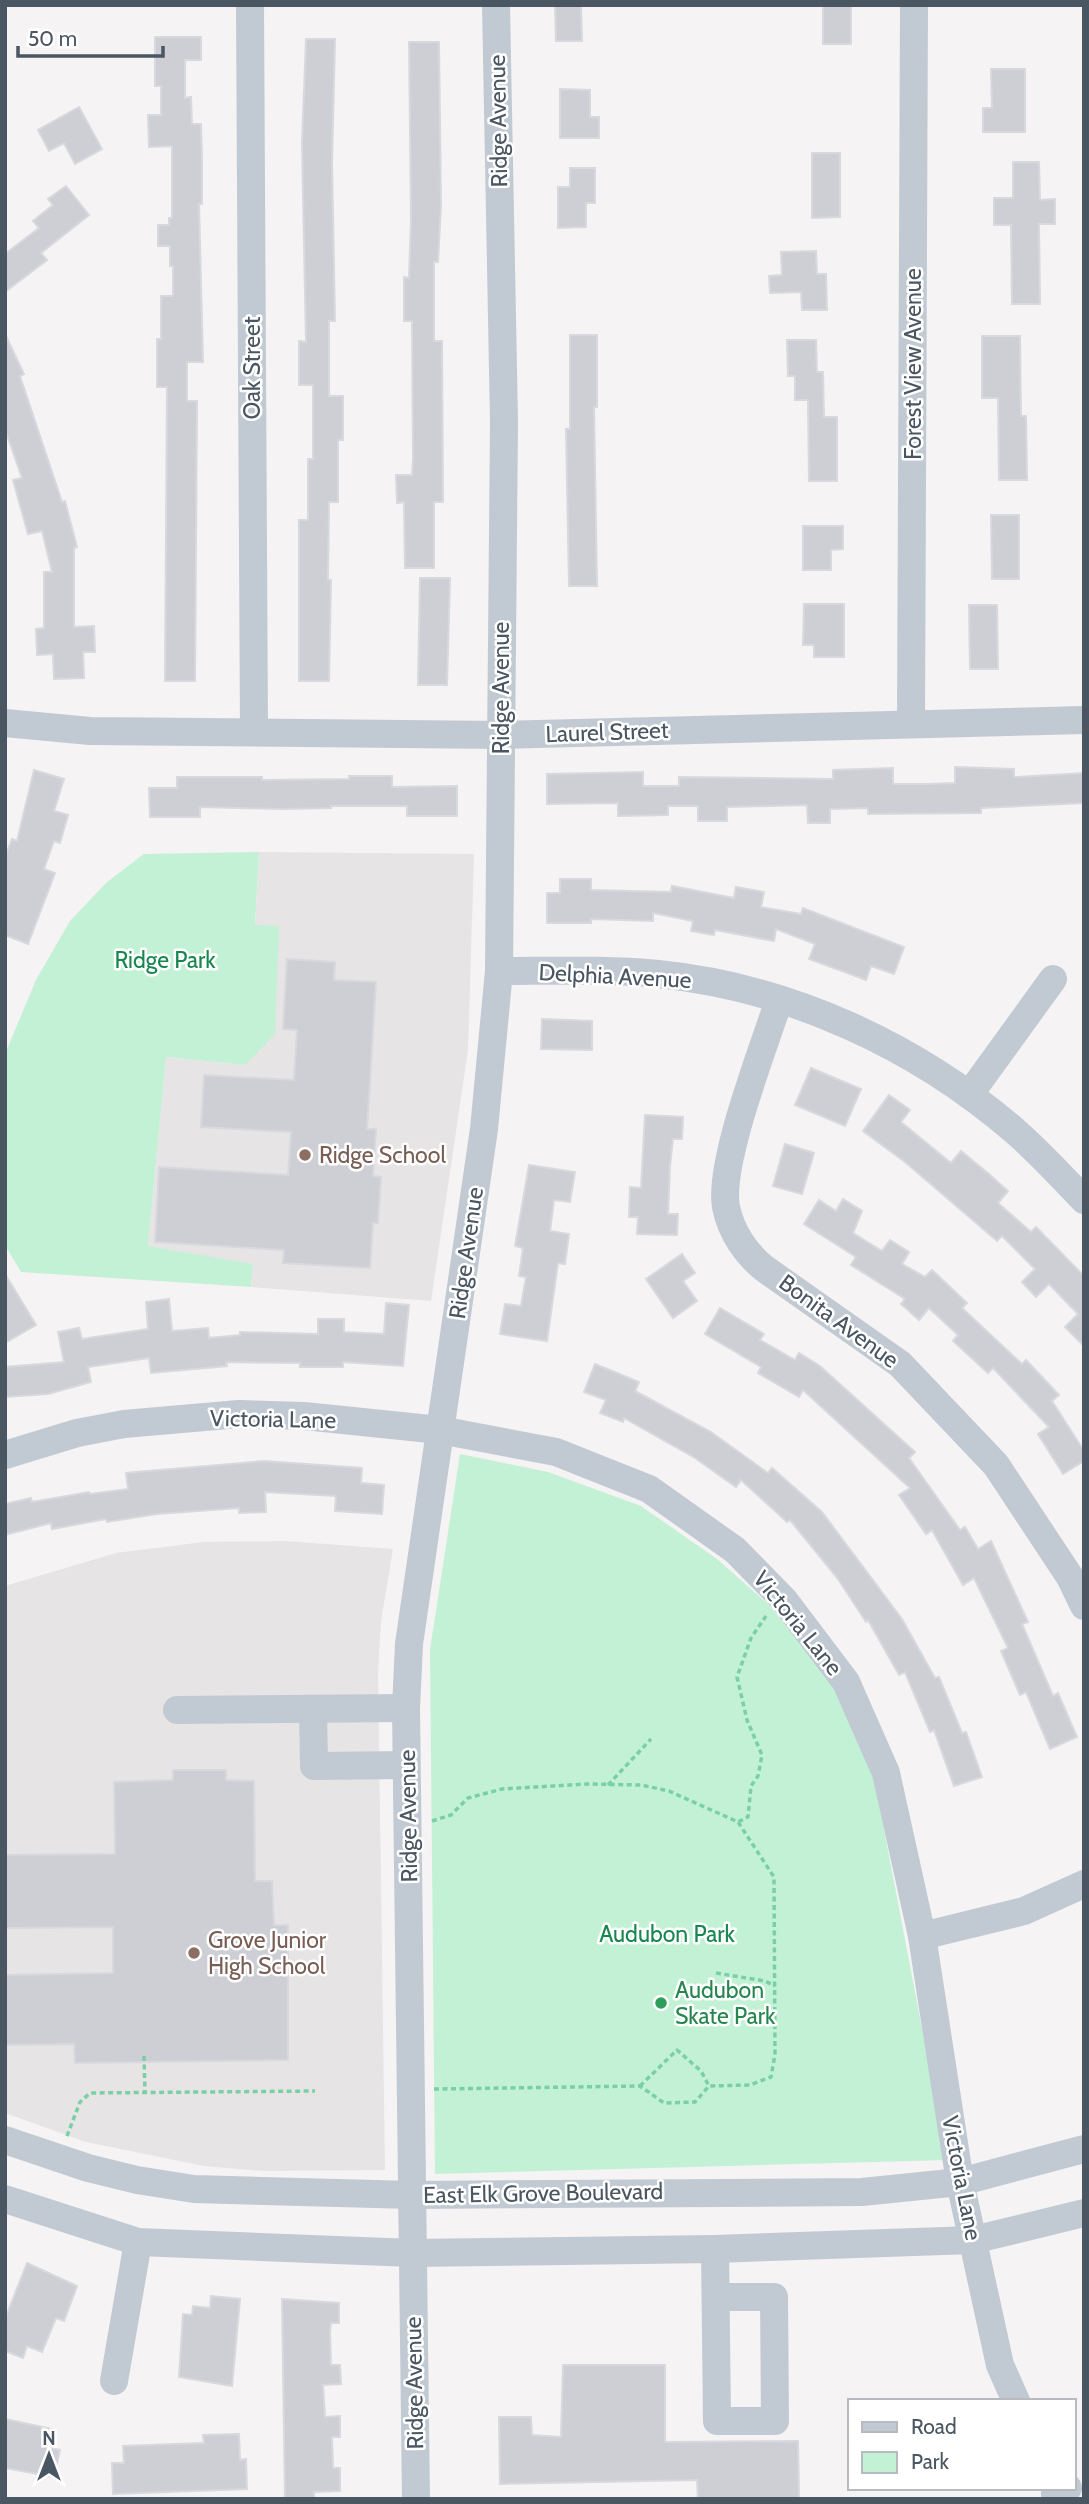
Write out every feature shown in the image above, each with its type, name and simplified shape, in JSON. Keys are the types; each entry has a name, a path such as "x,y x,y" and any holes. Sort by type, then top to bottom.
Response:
{"street":[{"name":"Oak Street","path":"250,5 254,731"},
{"name":"Ridge Avenue","path":"416,2499 406,1708 409,1644 484,1129 499,971 504,422 496,5"},
{"name":"Forest View Avenue","path":"911,723 914,5"},
{"name":"Laurel Street","path":"5,723 90,731 501,735 1084,720"},
{"name":"Delphia Avenue","path":"499,971 659,974 725,984 779,1000 857,1029 938,1073 969,1095 1017,1133 1084,1200"},
{"path":"969,1095 1052,979"},
{"name":"Bonita Avenue","path":"779,1000 728,1164 726,1207 740,1241 750,1257 765,1269 901,1364 996,1465 1070,1577 1084,1606"},
{"name":"Victoria Lane","path":"5,1455 78,1433 124,1424 239,1415 304,1416 440,1430 556,1452 649,1489 735,1550 784,1600 846,1682 886,1773 922,1936 960,2182 1000,2365 1015,2399"},
{"path":"177,1710 406,1708"},
{"path":"313,1709 314,1766 406,1765"},
{"path":"922,1936 1024,1911 1084,1884"},
{"name":"East Elk Grove Boulevard","path":"5,2140 88,2168 137,2180 194,2189 412,2194 862,2192 960,2182 1084,2149"},
{"path":"5,2199 138,2242 412,2253 715,2249 973,2239 1084,2213"},
{"path":"114,2381 138,2242"},
{"path":"715,2249 717,2421 775,2421 774,2297 716,2297"}],"path":[{"path":"738,1822 748,1817 751,1786 758,1776 762,1755 747,1720 737,1677 751,1638 766,1616"},
{"path":"608,1784 651,1739"},
{"path":"408,1822 423,1824 451,1815 468,1798 502,1789 642,1784 669,1791 738,1822 774,1877 775,2054 771,2077 750,2085 709,2086 695,2102 664,2103 640,2087 411,2089"},
{"path":"716,1973 765,1981 775,1986"},
{"path":"640,2087 677,2050 701,2071 709,2086"},
{"path":"144,2056 145,2092"},
{"path":"67,2136 80,2102 90,2093 315,2091"}],"shaded area":[{"name":"Ridge School","path":"259,852 474,854 468,1050 431,1301 251,1287 253,1265 148,1246 166,1057 245,1065 279,926 255,926"},
{"name":"Grove Junior High School","path":"285,1541 393,1549 381,1621 378,1673 385,2170 263,2171 204,2166 86,2142 5,2113 5,1586 116,1553 204,1542"}],"green space":[{"name":"Ridge Park","path":"259,852 255,925 279,926 275,1034 245,1065 166,1057 148,1246 253,1264 251,1287 21,1272 5,1245 5,1054 36,980 70,921 107,882 144,854"},
{"name":"Audubon Park","path":"460,1454 548,1472 641,1506 717,1559 769,1605 835,1687 873,1772 947,2160 435,2174 430,1650"}],"building":[{"path":"555,5 581,5 582,41 556,41"},
{"path":"823,5 851,5 851,44 823,44"},
{"path":"155,37 201,37 201,60 185,60 185,98 191,97 192,124 201,124 202,160 202,204 199,204 203,362 187,362 187,401 197,401 195,681 165,681 167,387 157,387 157,339 161,339 161,296 173,296 173,266 170,266 170,246 158,246 158,225 169,225 169,218 172,218 172,146 149,147 148,115 161,115 161,86 155,86"},
{"path":"306,39 335,39 332,163 335,321 329,321 329,396 343,396 343,440 338,440 338,502 329,502 329,681 299,681 299,520 308,520 308,459 313,459 313,385 299,385 299,341 306,342 302,144"},
{"path":"409,42 439,42 441,205 438,262 434,262 434,341 442,341 443,502 434,502 434,568 405,568 404,502 397,503 396,475 412,475 413,459 412,321 404,321 404,277 409,278 411,219"},
{"path":"991,69 1025,69 1025,132 983,132 983,108 992,108"},
{"path":"560,89 590,90 590,117 599,117 599,138 560,138"},
{"path":"79,107 102,149 75,164 64,143 49,151 38,130"},
{"path":"812,153 840,153 840,217 812,218"},
{"path":"1013,162 1039,162 1040,200 1055,199 1055,224 1039,224 1040,304 1012,304 1011,225 994,225 994,198 1013,198"},
{"path":"570,168 595,168 595,203 586,203 586,227 558,228 558,187 570,187"},
{"path":"66,186 89,215 41,253 47,260 5,292 5,254 39,228 33,221 53,205 48,199"},
{"path":"816,251 817,274 826,274 827,310 802,310 801,292 770,293 769,276 782,275 781,252"},
{"path":"5,334 24,374 20,376 62,502 65,501 77,547 74,548 74,627 94,626 95,652 83,652 84,678 54,679 53,654 37,655 36,629 44,628 44,572 52,572 42,531 28,534 13,480 22,478 5,429"},
{"path":"570,335 597,335 597,407 594,407 597,586 569,586 566,429 570,429"},
{"path":"982,336 1020,336 1021,416 1026,416 1027,480 999,480 998,398 982,398"},
{"path":"787,340 816,340 817,372 823,372 824,417 837,417 837,481 809,481 808,400 795,400 795,376 788,376"},
{"path":"991,515 1019,515 1019,579 992,579"},
{"path":"803,526 843,526 843,549 831,550 831,570 803,570"},
{"path":"420,578 450,578 447,685 418,685"},
{"path":"804,604 844,604 844,657 814,657 814,645 803,645"},
{"path":"969,605 997,605 998,669 970,669"},
{"path":"955,767 1014,769 1014,777 1084,773 1084,803 981,808 981,813 868,814 868,808 830,809 830,823 808,823 807,805 727,807 727,821 698,821 698,806 668,806 668,815 618,816 618,803 547,804 547,774 643,772 643,786 679,786 679,777 833,779 833,770 893,768 893,784 929,784 955,783"},
{"path":"34,770 64,779 54,811 68,815 60,843 54,841 44,869 55,873 28,944 5,935 5,857 12,839 17,841"},
{"path":"349,776 392,776 392,787 457,786 457,816 407,816 407,806 331,806 281,809 200,807 200,817 150,817 149,788 177,788 177,777 262,777 262,780 349,779"},
{"path":"560,879 591,879 591,890 671,892 672,886 734,898 736,887 764,892 761,907 801,914 803,908 904,947 894,974 871,966 866,980 809,959 815,944 776,929 774,941 715,930 714,935 691,931 693,921 653,913 653,921 591,919 591,923 547,923 547,893 560,893"},
{"path":"287,959 335,962 334,980 376,982 367,1129 376,1129 373,1176 381,1177 378,1223 373,1223 370,1268 283,1263 284,1250 155,1242 159,1167 288,1175 291,1132 201,1127 204,1075 294,1080 297,1030 283,1029"},
{"path":"542,1019 592,1021 592,1050 541,1049"},
{"path":"811,1068 861,1089 845,1126 795,1105"},
{"path":"889,1095 910,1110 901,1122 951,1163 961,1151 989,1174 1008,1191 998,1203 1031,1232 1036,1227 1084,1276 1084,1346 1065,1327 1078,1314 1049,1284 1036,1297 1022,1282 1035,1269 1002,1236 997,1241 905,1162 863,1131"},
{"path":"645,1115 683,1117 682,1139 673,1139 670,1166 668,1214 678,1214 677,1235 637,1234 638,1217 629,1217 630,1187 641,1188"},
{"path":"785,1144 814,1153 802,1194 773,1186"},
{"path":"529,1165 575,1172 570,1202 554,1200 550,1231 569,1234 565,1264 558,1263 547,1341 500,1334 505,1304 521,1306 526,1277 519,1276 523,1248 515,1246"},
{"path":"843,1199 862,1211 853,1233 882,1251 890,1240 909,1252 902,1264 925,1277 932,1270 967,1303 962,1308 1022,1364 1026,1360 1059,1395 1052,1401 1084,1451 1084,1461 1063,1474 1038,1434 1049,1427 993,1368 988,1373 953,1341 958,1335 929,1308 919,1320 901,1304 905,1299 851,1265 856,1257 804,1224 819,1200 836,1211"},
{"path":"682,1254 695,1273 683,1281 697,1301 673,1318 646,1279"},
{"path":"5,1274 36,1325 5,1343"},
{"path":"169,1299 172,1331 208,1328 209,1338 240,1335 240,1332 318,1334 318,1319 344,1319 344,1332 384,1334 386,1303 409,1305 403,1366 343,1362 343,1367 300,1367 300,1363 226,1362 227,1366 151,1373 149,1358 88,1367 91,1382 48,1394 5,1397 5,1367 64,1362 58,1332 79,1328 82,1339 148,1329 146,1302"},
{"path":"720,1308 764,1334 760,1340 795,1360 799,1353 820,1366 915,1452 909,1458 960,1530 965,1527 978,1549 991,1541 1028,1622 1022,1624 1053,1696 1058,1693 1077,1737 1050,1749 1026,1692 1020,1695 1001,1651 1008,1648 974,1578 963,1585 932,1530 926,1534 899,1495 910,1488 803,1390 799,1397 758,1373 761,1367 705,1334"},
{"path":"595,1364 639,1382 635,1391 711,1432 768,1473 772,1468 822,1512 902,1619 935,1678 939,1677 962,1733 966,1732 982,1777 954,1786 934,1730 930,1732 905,1672 899,1675 868,1620 866,1622 838,1579 790,1520 787,1522 741,1480 736,1487 695,1458 624,1418 623,1422 600,1413 606,1400 584,1392"},
{"path":"264,1461 362,1468 361,1483 384,1485 382,1514 335,1511 336,1496 265,1492 266,1512 239,1513 239,1508 157,1514 107,1522 106,1519 52,1529 51,1523 5,1535 5,1504 31,1498 32,1502 89,1492 128,1489 126,1473"},
{"path":"173,1770 226,1770 226,1780 254,1781 255,1881 272,1881 274,1925 288,1925 288,2060 75,2063 74,2044 5,2045 5,1975 113,1973 113,1927 5,1928 5,1855 115,1854 114,1782 173,1780"},
{"path":"27,2263 77,2286 64,2321 56,2318 42,2352 27,2346 23,2358 5,2351 5,2319"},
{"path":"211,2296 240,2299 232,2386 179,2377 183,2314 192,2315 193,2306 210,2308"},
{"path":"282,2299 339,2303 339,2323 331,2323 330,2333 331,2365 340,2365 341,2384 323,2385 325,2417 340,2416 340,2437 332,2437 333,2468 340,2468 340,2491 314,2492 314,2499 285,2499"},
{"path":"563,2365 665,2365 665,2442 798,2441 799,2499 698,2499 697,2480 500,2484 499,2417 531,2417 532,2435 561,2437"},
{"path":"5,2419 52,2429 48,2447 60,2450 54,2477 5,2468"},
{"path":"239,2434 240,2460 246,2459 247,2489 113,2494 112,2463 124,2463 123,2446 204,2443 203,2435"}],"place":[{"name":"Ridge School","path":"305,1155"},
{"name":"Grove Junior High School","path":"194,1953"},
{"name":"Audubon Skate Park","path":"661,2003"}]}
